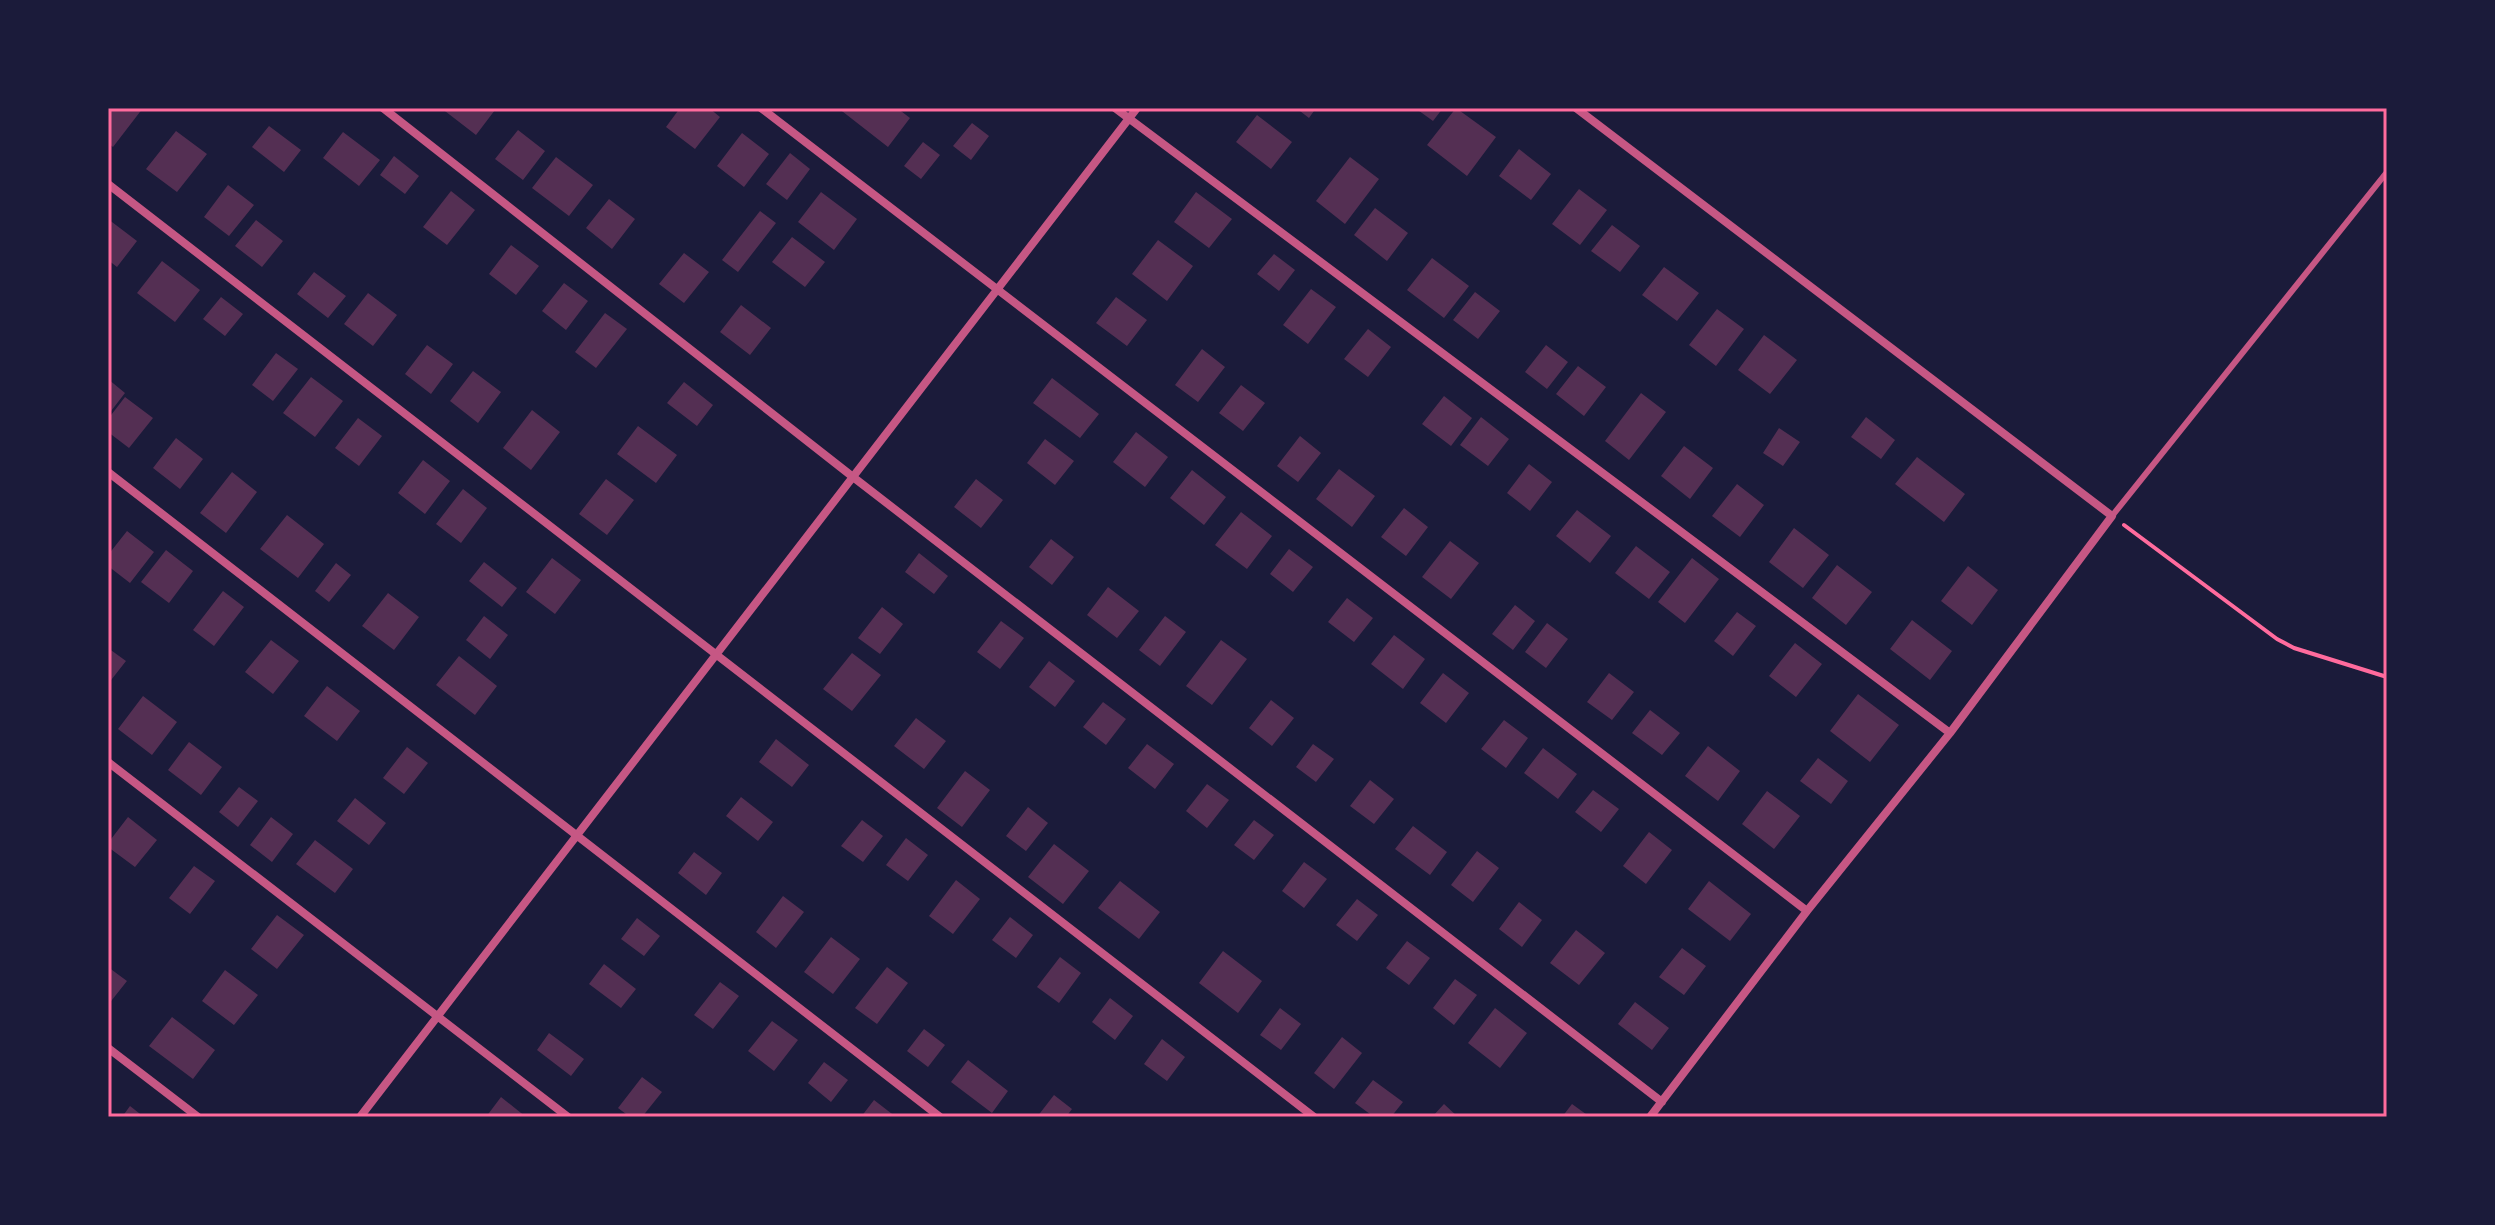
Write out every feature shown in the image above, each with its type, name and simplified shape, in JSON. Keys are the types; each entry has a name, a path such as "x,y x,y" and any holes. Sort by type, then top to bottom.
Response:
{"street":[{"path":"383,108 853,477 1662,1102"},
{"path":"761,108 1807,911"},
{"path":"1115,108 1950,733"},
{"path":"360,1117 1137,108"},
{"path":"1576,108 2112,516 1950,733 1807,911 1650,1117"},
{"path":"108,184 1314,1117"},
{"path":"108,472 940,1117"},
{"path":"108,762 568,1117"},
{"path":"108,1048 198,1117"}],"lane":[{"path":"2112,516 2387,172"}],"path":[{"path":"2112,516 2277,639 2294,648 2387,677"}],"building":[{"path":"108,108 143,108 113,147 108,143"},
{"path":"441,108 492,108 495,110 476,135"},
{"path":"680,108 709,108 720,117 695,149 666,127"},
{"path":"838,108 897,108 910,118 888,147"},
{"path":"1296,108 1316,108 1309,118"},
{"path":"1415,108 1443,108 1433,121"},
{"path":"1456,108 1496,137 1467,176 1427,145"},
{"path":"1257,115 1292,142 1271,169 1236,142"},
{"path":"972,123 989,136 971,160 953,146"},
{"path":"269,126 301,150 284,172 252,147"},
{"path":"518,130 545,151 523,180 495,159"},
{"path":"176,131 207,154 177,192 146,169"},
{"path":"343,132 380,160 359,186 323,158"},
{"path":"742,133 769,154 744,187 717,166"},
{"path":"923,142 940,155 921,179 904,166"},
{"path":"1519,149 1551,174 1531,200 1499,176"},
{"path":"790,153 810,169 787,200 766,184"},
{"path":"394,156 419,176 405,194 380,175"},
{"path":"556,157 593,185 569,216 532,188"},
{"path":"1350,157 1379,179 1345,224 1316,201"},
{"path":"228,185 254,205 229,236 204,217"},
{"path":"1579,189 1607,210 1580,245 1552,224"},
{"path":"451,191 475,210 447,245 423,227"},
{"path":"821,192 857,219 834,250 798,222"},
{"path":"1196,192 1232,219 1209,248 1174,222"},
{"path":"609,199 635,219 612,249 586,228"},
{"path":"1375,208 1408,233 1387,261 1354,235"},
{"path":"760,211 776,223 738,272 722,260"},
{"path":"108,219 137,241 117,267 108,260"},
{"path":"256,220 283,241 262,267 235,246"},
{"path":"1612,225 1640,246 1620,272 1591,251"},
{"path":"792,237 825,262 805,287 772,262"},
{"path":"1158,240 1193,266 1167,301 1132,274"},
{"path":"511,245 539,266 516,295 489,274"},
{"path":"684,253 709,272 684,303 659,284"},
{"path":"1274,254 1295,270 1279,291 1257,274"},
{"path":"1432,258 1469,286 1444,318 1407,290"},
{"path":"162,261 200,290 175,322 137,293"},
{"path":"1664,267 1699,293 1677,321 1642,295"},
{"path":"314,272 346,296 328,318 297,294"},
{"path":"564,283 588,301 566,330 542,311"},
{"path":"1311,289 1336,307 1308,344 1283,325"},
{"path":"1475,292 1500,311 1478,339 1453,320"},
{"path":"368,293 397,315 373,346 344,324"},
{"path":"221,297 243,314 225,336 203,319"},
{"path":"1116,297 1147,320 1127,346 1096,323"},
{"path":"741,305 771,328 750,355 720,332"},
{"path":"1717,309 1744,329 1716,366 1689,345"},
{"path":"605,313 627,329 596,368 575,352"},
{"path":"1368,329 1391,347 1368,377 1344,359"},
{"path":"1764,335 1797,360 1770,394 1738,370"},
{"path":"427,345 453,364 431,394 405,374"},
{"path":"1546,345 1568,362 1547,389 1525,372"},
{"path":"1202,349 1225,367 1198,402 1175,385"},
{"path":"276,353 298,369 273,401 252,385"},
{"path":"1578,366 1606,387 1584,416 1556,394"},
{"path":"473,371 501,392 478,423 450,401"},
{"path":"311,377 343,401 315,437 283,413"},
{"path":"1052,378 1099,414 1080,438 1033,403"},
{"path":"108,379 125,393 108,415"},
{"path":"684,382 713,405 697,426 667,403"},
{"path":"1241,385 1265,403 1243,431 1219,413"},
{"path":"1641,393 1666,412 1629,460 1605,441"},
{"path":"1444,396 1472,418 1451,446 1422,424"},
{"path":"125,397 153,418 129,448 108,432 108,419"},
{"path":"532,410 560,432 531,470 503,448"},
{"path":"1481,417 1509,439 1488,466 1460,445"},
{"path":"1866,417 1895,440 1881,459 1851,437"},
{"path":"358,418 382,436 359,466 335,448"},
{"path":"638,426 677,455 656,483 617,454"},
{"path":"1779,428 1800,442 1783,466 1763,453"},
{"path":"1136,432 1168,457 1145,487 1113,462"},
{"path":"1300,436 1321,453 1298,482 1277,466"},
{"path":"176,438 203,459 180,489 153,468"},
{"path":"1045,439 1074,461 1055,485 1027,463"},
{"path":"1684,446 1713,468 1690,499 1661,476"},
{"path":"1917,457 1965,494 1944,522 1895,484"},
{"path":"423,460 450,481 425,514 398,493"},
{"path":"1529,464 1552,482 1530,511 1507,493"},
{"path":"1339,469 1375,496 1352,527 1316,499"},
{"path":"1192,470 1226,497 1204,525 1170,498"},
{"path":"232,472 257,492 226,533 200,513"},
{"path":"606,479 634,500 607,535 579,514"},
{"path":"976,479 1003,500 981,528 954,507"},
{"path":"1737,484 1764,505 1740,537 1712,516"},
{"path":"463,489 487,508 461,543 436,524"},
{"path":"1404,508 1428,527 1406,556 1381,537"},
{"path":"1577,510 1611,536 1590,563 1556,536"},
{"path":"1241,512 1272,536 1247,569 1215,545"},
{"path":"287,515 324,544 298,578 260,549"},
{"path":"1794,528 1829,555 1803,588 1769,562"},
{"path":"127,531 154,552 130,583 108,566 108,555"},
{"path":"1051,539 1074,557 1052,585 1029,567"},
{"path":"1450,541 1479,563 1451,599 1422,577"},
{"path":"1636,546 1670,572 1649,599 1615,573"},
{"path":"1289,549 1313,567 1293,592 1270,574"},
{"path":"166,550 193,571 169,603 141,582"},
{"path":"919,553 948,576 934,594 905,572"},
{"path":"552,558 581,580 555,614 526,592"},
{"path":"1692,558 1719,579 1685,623 1658,602"},
{"path":"484,562 517,588 502,607 469,581"},
{"path":"336,563 351,575 329,602 315,591"},
{"path":"1837,565 1872,592 1846,625 1812,598"},
{"path":"1968,566 1998,590 1972,625 1941,601"},
{"path":"1108,587 1139,611 1117,638 1087,615"},
{"path":"223,591 244,607 214,646 193,630"},
{"path":"388,593 419,617 394,650 362,626"},
{"path":"1347,598 1373,618 1354,642 1328,622"},
{"path":"1515,605 1535,621 1513,650 1492,634"},
{"path":"882,607 903,624 880,654 858,638"},
{"path":"1737,612 1756,626 1733,656 1714,641"},
{"path":"484,616 508,635 490,659 466,640"},
{"path":"1165,616 1186,632 1160,666 1139,650"},
{"path":"1912,620 1952,651 1930,680 1890,649"},
{"path":"1001,621 1024,638 1000,669 977,652"},
{"path":"1547,623 1568,639 1546,668 1525,652"},
{"path":"1394,635 1425,659 1403,689 1371,664"},
{"path":"271,640 299,661 273,694 245,672"},
{"path":"1221,640 1247,659 1212,705 1186,686"},
{"path":"1795,643 1822,664 1796,697 1769,676"},
{"path":"108,648 126,661 108,684"},
{"path":"852,653 881,675 852,711 823,689"},
{"path":"459,656 497,686 475,715 436,685"},
{"path":"1049,661 1075,681 1055,707 1029,687"},
{"path":"1443,673 1469,693 1446,723 1420,703"},
{"path":"1609,673 1634,692 1612,720 1587,702"},
{"path":"327,686 360,711 337,741 304,716"},
{"path":"1858,694 1899,725 1870,762 1830,731"},
{"path":"143,696 177,722 152,755 118,729"},
{"path":"1271,700 1294,718 1272,746 1249,728"},
{"path":"1103,702 1126,719 1106,745 1083,727"},
{"path":"1650,710 1680,733 1662,755 1632,733"},
{"path":"916,718 946,741 924,769 894,746"},
{"path":"1504,720 1528,738 1506,768 1481,749"},
{"path":"776,739 809,765 792,787 759,762"},
{"path":"189,742 222,767 201,795 168,770"},
{"path":"1147,744 1174,764 1155,789 1128,768"},
{"path":"1313,744 1334,759 1316,782 1296,767"},
{"path":"1708,746 1740,771 1718,801 1685,776"},
{"path":"407,747 428,763 404,794 383,778"},
{"path":"1543,748 1577,774 1558,799 1524,773"},
{"path":"1818,758 1848,781 1831,804 1800,781"},
{"path":"965,771 990,790 962,827 937,808"},
{"path":"1370,780 1394,799 1374,824 1350,806"},
{"path":"1207,784 1229,800 1207,828 1186,811"},
{"path":"239,787 258,801 238,827 219,812"},
{"path":"1593,790 1619,809 1601,832 1575,812"},
{"path":"1767,791 1800,816 1774,849 1742,824"},
{"path":"741,797 773,822 758,841 726,816"},
{"path":"355,798 386,823 369,845 337,821"},
{"path":"1028,807 1048,823 1026,851 1006,836"},
{"path":"128,817 157,840 135,867 108,847"},
{"path":"271,817 293,834 272,862 250,845"},
{"path":"862,820 883,836 863,862 841,846"},
{"path":"1254,820 1274,835 1254,860 1234,845"},
{"path":"1413,826 1447,852 1430,875 1395,849"},
{"path":"1649,832 1672,850 1646,884 1623,866"},
{"path":"906,838 928,855 908,881 886,865"},
{"path":"315,840 353,869 335,893 296,864"},
{"path":"1054,844 1089,871 1063,904 1028,877"},
{"path":"1477,851 1499,868 1473,902 1451,885"},
{"path":"694,852 722,873 706,895 678,873"},
{"path":"1304,862 1327,879 1304,908 1282,891"},
{"path":"194,866 215,881 190,914 169,898"},
{"path":"956,880 980,899 953,934 929,916"},
{"path":"1120,881 1160,912 1139,939 1098,908"},
{"path":"1709,881 1751,914 1730,941 1688,909"},
{"path":"783,896 804,912 776,948 756,932"},
{"path":"1357,899 1378,915 1357,941 1336,925"},
{"path":"1519,902 1542,920 1522,947 1499,929"},
{"path":"277,915 304,935 277,969 251,949"},
{"path":"1010,917 1033,935 1016,958 992,940"},
{"path":"637,918 660,936 644,956 621,939"},
{"path":"1576,930 1605,953 1579,985 1550,963"},
{"path":"831,937 860,959 833,994 804,972"},
{"path":"1407,941 1430,958 1409,985 1386,968"},
{"path":"1682,948 1706,966 1684,995 1659,977"},
{"path":"1223,951 1262,981 1238,1013 1199,983"},
{"path":"1060,957 1081,973 1059,1003 1037,987"},
{"path":"604,964 636,989 621,1008 589,984"},
{"path":"108,967 127,981 108,1005"},
{"path":"887,967 908,983 877,1024 855,1008"},
{"path":"225,970 258,995 234,1025 202,1001"},
{"path":"1455,979 1477,995 1454,1025 1433,1008"},
{"path":"720,982 739,996 713,1029 694,1015"},
{"path":"1110,998 1133,1016 1115,1040 1092,1022"},
{"path":"1635,1002 1669,1028 1652,1050 1618,1024"},
{"path":"1280,1008 1301,1024 1281,1050 1260,1035"},
{"path":"1495,1008 1527,1033 1500,1068 1468,1043"},
{"path":"172,1017 215,1050 193,1079 149,1046"},
{"path":"772,1021 798,1040 774,1071 748,1051"},
{"path":"924,1029 945,1045 928,1067 907,1051"},
{"path":"549,1033 584,1059 571,1076 537,1050"},
{"path":"1342,1037 1362,1053 1334,1089 1314,1073"},
{"path":"1162,1039 1185,1057 1167,1081 1144,1064"},
{"path":"968,1060 1008,1091 992,1113 951,1082"},
{"path":"824,1062 848,1080 831,1102 808,1083"},
{"path":"642,1077 662,1092 642,1117 630,1117 618,1108"},
{"path":"1373,1080 1403,1102 1391,1117 1374,1117 1355,1103"},
{"path":"1054,1095 1072,1109 1066,1117 1037,1117"},
{"path":"501,1097 526,1117 486,1117"},
{"path":"874,1100 896,1117 861,1117"},
{"path":"1444,1104 1458,1117 1432,1117"},
{"path":"1572,1104 1590,1117 1562,1117"},
{"path":"130,1106 144,1117 122,1117"}]}
